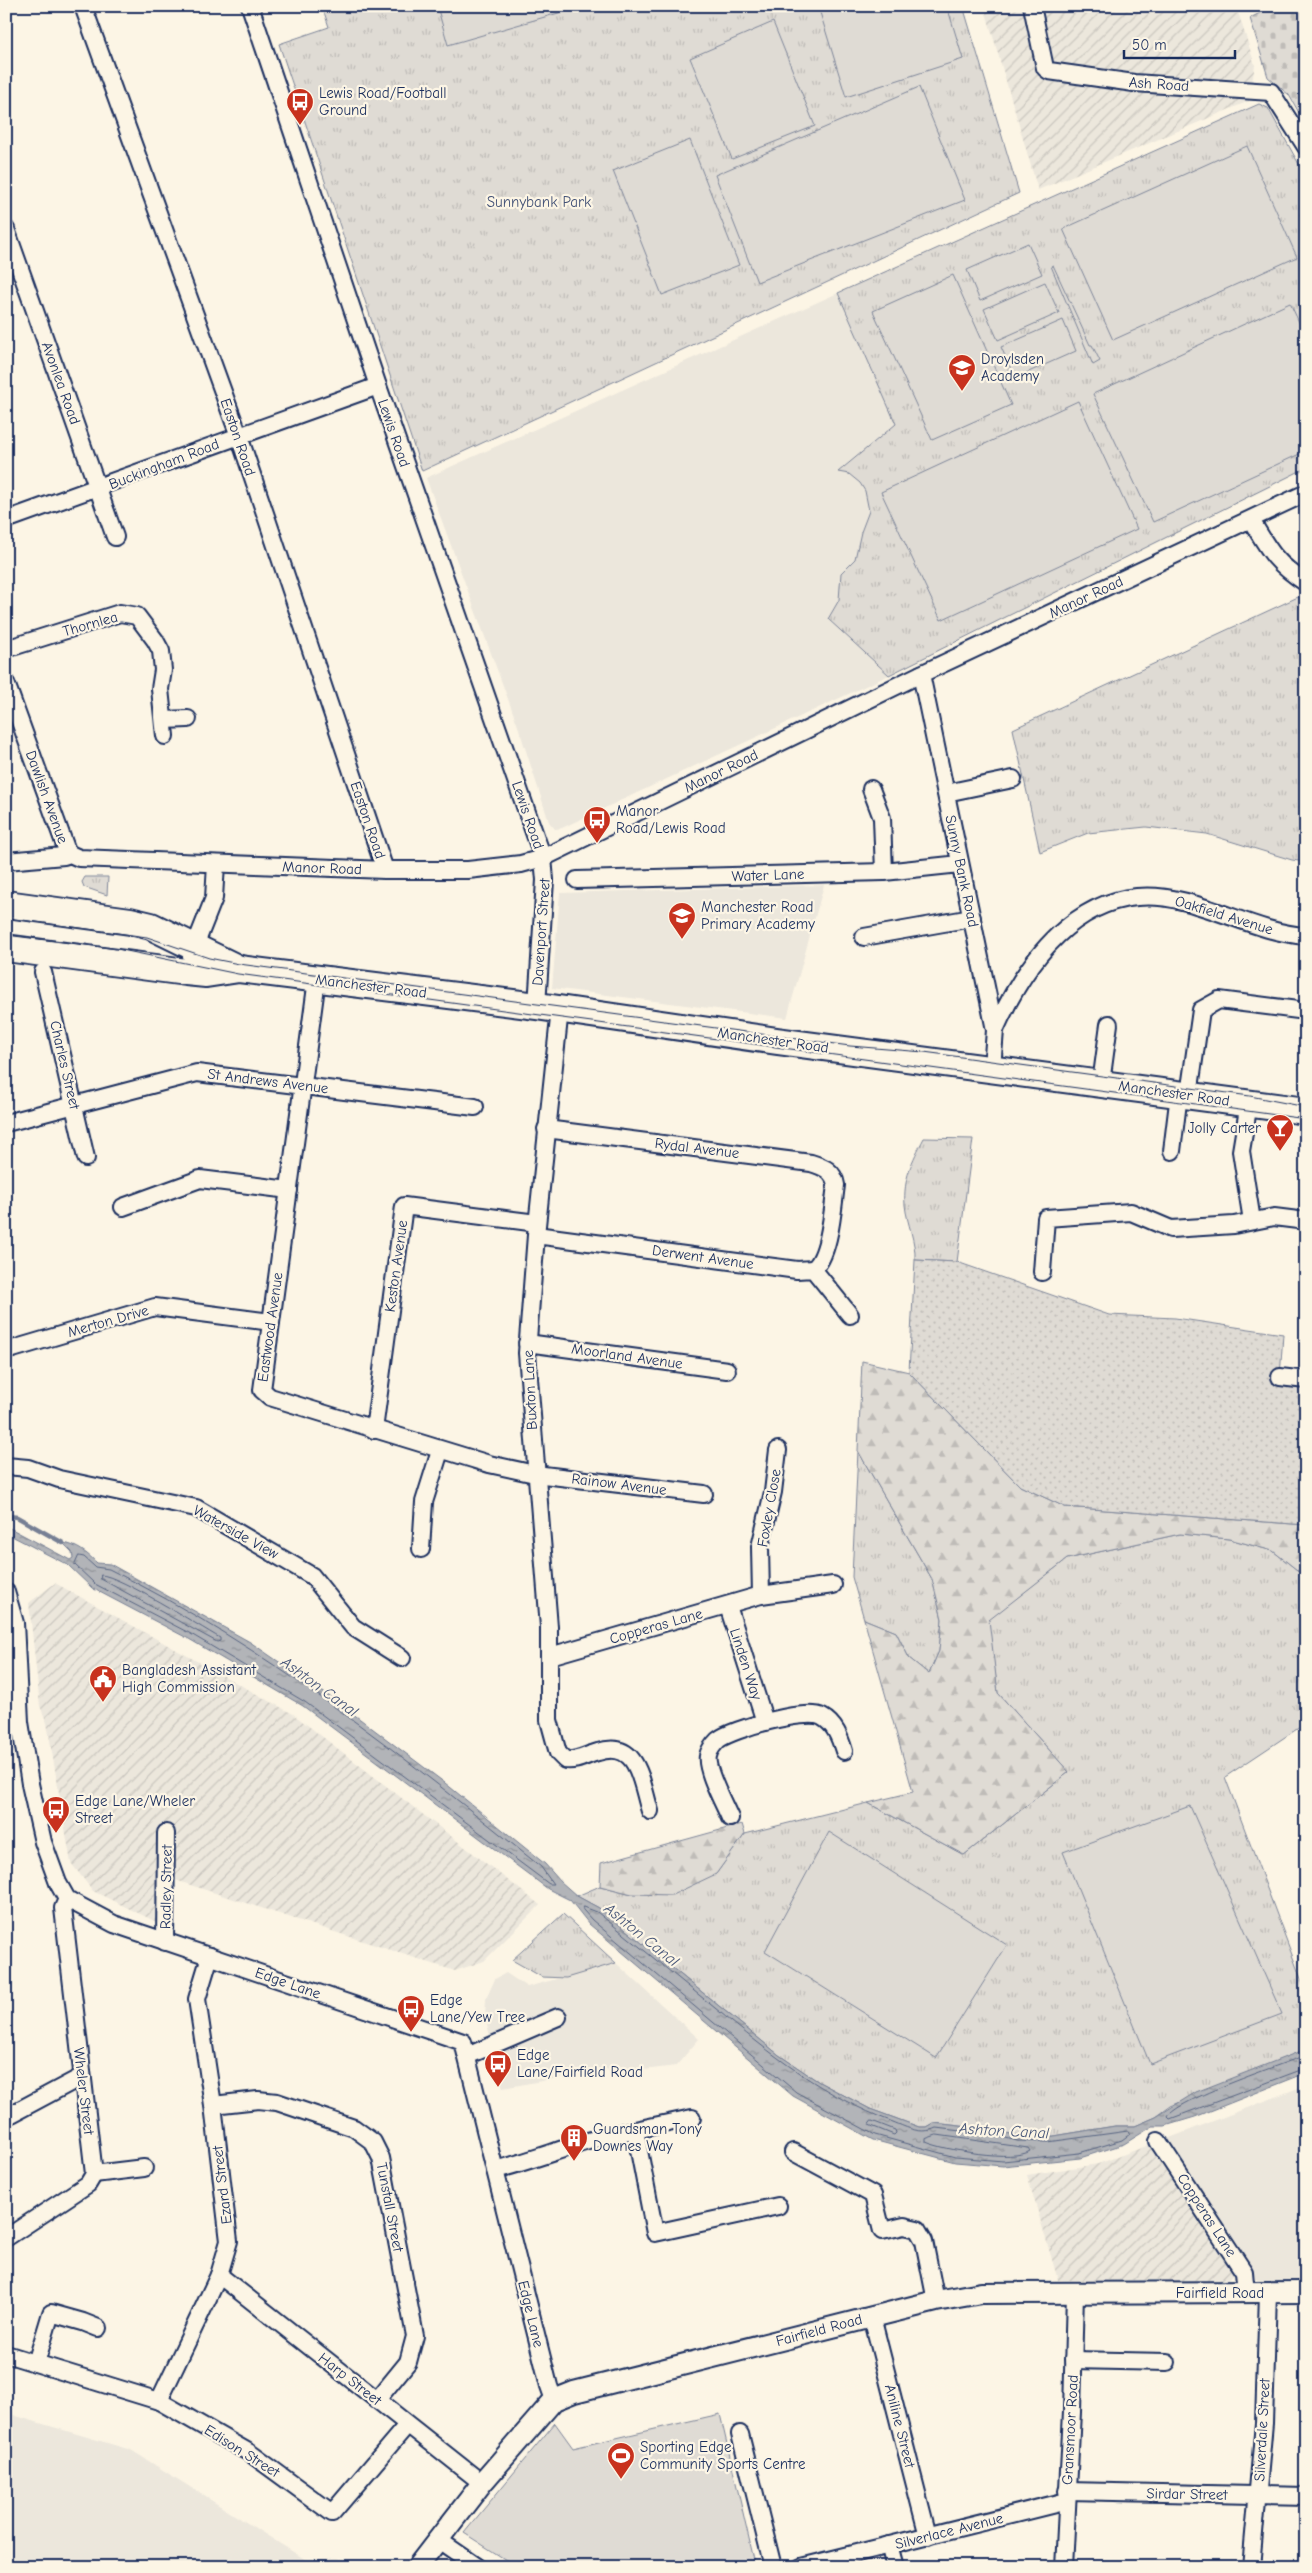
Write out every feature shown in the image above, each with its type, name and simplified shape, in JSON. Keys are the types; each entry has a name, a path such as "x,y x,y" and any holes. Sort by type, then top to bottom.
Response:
{"main road":[{"name":"Manchester Road","path":"6,904 130,921 160,930 239,969"},
{"name":"Manchester Road","path":"6,948 206,974 239,969 548,1008 1306,1111"}],"street":[{"name":"Easton Road","path":"83,6 238,436 385,870"},
{"name":"Lewis Road","path":"250,6 378,386 543,858"},
{"name":"Ash Road","path":"1032,6 1045,68 1049,71 1134,83 1271,92 1306,148"},
{"name":"Avonlea Road","path":"6,229 115,537"},
{"name":"Buckingham Road","path":"6,520 378,386"},
{"name":"Manor Road","path":"6,861 70,854 79,858 216,864 385,870 468,870 521,864 543,858 921,674 1306,494"},
{"path":"1251,520 1273,557 1284,569 1306,583"},
{"name":"Thornlea","path":"6,649 120,613 137,616 155,640 160,651 163,670 160,689 165,728 188,719"},
{"name":"Sunny Bank Road","path":"921,674 995,1030 992,1069"},
{"name":"Dawlish Avenue","path":"6,683 67,851 70,854"},
{"path":"946,793 1013,779"},
{"path":"871,789 882,818 884,872"},
{"name":"Davenport Street","path":"543,858 545,870 548,1008"},
{"path":"186,972 193,947 214,898 216,864"},
{"name":"Water Lane","path":"576,880 884,872 960,864"},
{"name":"Oakfield Avenue","path":"995,1030 1027,972 1054,938 1076,920 1118,899 1149,896 1182,901 1270,930 1306,936"},
{"path":"864,937 972,918"},
{"name":"Charles Street","path":"44,972 86,1158"},
{"name":"Eastwood Avenue","path":"317,979 262,1390 270,1397 440,1451 535,1474"},
{"path":"1172,1151 1201,1010 1219,1000 1306,1011"},
{"name":"Buxton Lane","path":"548,1008 546,1128 527,1343 535,1474 550,1656 549,1710 551,1732 561,1758 571,1761 609,1750 618,1749 628,1754 635,1762 650,1811"},
{"path":"1101,1083 1109,1024"},
{"name":"St Andrews Avenue","path":"6,1123 197,1072 476,1107"},
{"path":"1249,1103 1241,1152 1252,1221"},
{"name":"Rydal Avenue","path":"546,1128 811,1163 825,1168 835,1179 836,1186 824,1254 818,1265 813,1269"},
{"path":"123,1207 200,1179 289,1190"},
{"name":"Keston Avenue","path":"374,1430 404,1206 536,1229"},
{"path":"1042,1272 1046,1218 1131,1212 1171,1229 1274,1217 1306,1221"},
{"name":"Derwent Avenue","path":"536,1229 797,1270 813,1269"},
{"path":"813,1269 850,1315"},
{"name":"Merton Drive","path":"6,1351 155,1307 271,1322"},
{"name":"Moorland Avenue","path":"527,1343 727,1370"},
{"path":"1280,1377 1306,1380"},
{"name":"Foxley Close","path":"761,1595 760,1547 773,1492 778,1450"},
{"path":"421,1549 424,1502 440,1451"},
{"name":"Waterside View","path":"6,1466 28,1468 59,1479 196,1508 312,1576 353,1627 402,1658"},
{"name":"Rainow Avenue","path":"535,1474 704,1494"},
{"name":"Copperas Lane","path":"550,1656 761,1595 792,1589 833,1585"},
{"path":"6,1592 16,1623 20,1722 30,1784 43,1842 58,1883 67,1899"},
{"name":"Linden Way","path":"728,1606 765,1722"},
{"path":"730,1818 710,1770 708,1757 719,1739 765,1722 805,1714 822,1717 837,1732 844,1751"},
{"name":"Radley Street","path":"165,1942 166,1833"},
{"name":"Edge Lane","path":"67,1899 114,1924 463,2042 554,2400"},
{"name":"Wheler Street","path":"67,1899 63,1908 81,2077 94,2174"},
{"name":"Ezard Street","path":"159,2402 219,2276 229,2241 213,2105 197,1999 210,1956"},
{"path":"467,2056 558,2017"},
{"path":"6,2116 81,2077"},
{"name":"Tunstall Street","path":"213,2105 258,2100 277,2102 354,2128 373,2142 381,2158 415,2336 408,2362 377,2400"},
{"path":"495,2170 537,2159 598,2136 692,2118"},
{"path":"635,2130 655,2232 778,2206"},
{"name":"Copperas Lane","path":"1158,2141 1244,2272 1246,2293"},
{"path":"793,2152 873,2195 882,2231 904,2226 917,2229 924,2241 936,2301"},
{"path":"6,2238 88,2184 94,2174 144,2168"},
{"name":"Harp Street","path":"219,2276 482,2483"},
{"name":"Fairfield Road","path":"417,2567 482,2483 554,2400 584,2389 936,2301 1000,2292 1306,2292"},
{"name":"Gransmoor Road","path":"1064,2567 1074,2360 1074,2292"},
{"name":"Silverdale Street","path":"1251,2567 1264,2423 1268,2293"},
{"path":"36,2363 50,2313 98,2328"},
{"name":"Aniline Street","path":"872,2317 928,2536"},
{"name":"Edison Street","path":"6,2354 159,2402 250,2453 332,2513 407,2425"},
{"path":"1074,2360 1167,2362"},
{"path":"740,2434 773,2567"},
{"name":"Sirdar Street","path":"1067,2496 1306,2496"},
{"name":"Silverlace Avenue","path":"802,2567 928,2536 1067,2496"},
{"path":"437,2539 478,2567"},
{"path":"889,2545 895,2567"}],"shaded area":[{"path":"984,6 1236,6 1255,65 1249,101 1038,190"},
{"name":"Droylsden Academy","path":"1259,104 1268,108 1306,177 1306,211 1300,214 1306,225 1306,469 889,675 562,828 555,829 549,822 518,726 426,478"},
{"name":"Manchester Road Primary Academy","path":"824,885 787,1018 552,988 560,893"},
{"path":"55,1583 293,1714 540,1905 484,1961 455,1971 175,1880 175,1931 93,1891 71,1863 47,1723 40,1706 29,1603"},
{"path":"616,1963 699,2039 676,2066 610,2074 607,2069 503,2088 485,2016 486,1999 495,1979 506,1973 527,1987"},
{"path":"1306,2085 1306,2281 1260,2284 1167,2139"},
{"path":"1149,2145 1236,2272 1228,2280 1058,2280 1027,2175 1098,2164"},
{"path":"6,2413 131,2450 306,2560 338,2558 358,2567 6,2567"}],"green space":[{"name":"Sunnybank Park","path":"322,6 963,6 1019,193 422,471 279,44 329,27"},
{"path":"437,6 561,6 562,12 448,45"},
{"path":"818,6 947,6 963,59 846,97"},
{"path":"1274,6 1306,6 1306,125 1289,95 1268,77 1250,18"},
{"path":"773,22 815,126 732,159 690,58"},
{"path":"919,87 965,200 757,282 715,175"},
{"path":"1259,104 1268,108 1306,177 1306,211 1300,214 1306,225 1306,468 889,675 828,619 839,600 841,573 855,559 861,532 869,511 865,491 860,483 849,474 838,472 896,424 838,293"},
{"path":"690,140 739,265 662,295 613,171"},
{"path":"1247,146 1297,257 1113,340 1063,229"},
{"path":"1028,243 1042,274 980,301 967,270"},
{"path":"1053,265 1090,345 1092,345 1100,361 1093,365 1051,266"},
{"path":"953,275 1011,405 932,440 873,311"},
{"path":"1045,282 1059,313 998,340 984,309"},
{"path":"1290,303 1306,337 1306,451 1153,522 1093,394"},
{"path":"1063,320 1076,351 1015,378 1001,347"},
{"path":"1078,401 1137,529 941,620 881,492"},
{"path":"1298,597 1306,602 1306,862 1292,860 1207,834 1146,827 1088,833 1040,852 1013,729"},
{"path":"85,877 108,877 107,895 84,887 82,882"},
{"path":"924,1138 973,1139 957,1262 915,1260 914,1246 905,1205 905,1187 909,1170"},
{"path":"915,1260 957,1262 1109,1315 1175,1318 1283,1334 1280,1377 1306,1387 1306,1525 1065,1507 1020,1486 909,1372"},
{"path":"862,1361 909,1372 1020,1486 1065,1507 1306,1525 1306,1577 1273,1551 1229,1539 1180,1534 1067,1559 989,1620 998,1693 1069,1772 964,1855 868,1803 913,1792 864,1619 896,1632 909,1658 929,1674 939,1651 942,1619 932,1579 858,1451"},
{"path":"858,1451 932,1579 942,1619 939,1651 929,1674 909,1658 896,1632 864,1619 852,1577"},
{"path":"1180,1534 1229,1539 1273,1551 1306,1577 1306,1723 1225,1777 1306,1992 1306,2049 1171,2106 1156,2117 1135,2126 1115,2126 1048,2137 1019,2136 994,2130 934,2123 927,2127 919,2127 870,2109 819,2082 779,2055 599,1908 577,1896 600,1886 632,1894 716,1874 745,1834 868,1803 964,1855 1069,1772 998,1693 988,1620 1067,1559"},
{"path":"1190,1806 1282,2014 1150,2064 1063,1852"},
{"path":"742,1824 745,1834 716,1874 672,1895 632,1894 600,1886 601,1863"},
{"path":"829,1832 1007,1945 936,2058 765,1951"},
{"path":"563,1914 616,1963 566,1978 542,1977 512,1960"},
{"name":"Sporting Edge Community Sports Centre","path":"720,2414 754,2560 725,2567 517,2567 464,2533 555,2423 573,2448"}],"water":[{"path":"6,1526 70,1560 73,1558 72,1552 63,1543 77,1548 97,1563 110,1564 250,1642 336,1701 445,1783 545,1864 577,1896 599,1908 779,2055 819,2082 870,2109 919,2127 927,2127 934,2123 994,2130 1019,2136 1048,2137 1115,2126 1135,2126 1156,2117 1196,2092 1306,2049 1306,2073 1195,2117 1165,2126 1153,2126 1124,2144 1080,2158 1003,2166 955,2162 873,2140 793,2096 589,1924 570,1900 548,1889 303,1706 189,1639 92,1588 68,1565 6,1533"}],"waterway":[{"path":"9,1516 17,1517 63,1543"}],"tram line":[{"path":"6,918 147,937 209,958 239,964 850,1046 924,1052 1250,1096 1306,1107"},
{"path":"6,935 117,949 238,974 1306,1119"}],"place":[{"name":"Lewis Road/Football Ground","path":"300,126"},
{"name":"Droylsden Academy","path":"962,392"},
{"name":"Manor Road/Lewis Road","path":"597,844"},
{"name":"Manchester Road Primary Academy","path":"682,940"},
{"name":"Jolly Carter","path":"1280,1152"},
{"name":"Bangladesh Assistant High Commission","path":"103,1703"},
{"name":"Edge Lane/Wheler Street","path":"56,1834"},
{"name":"Edge Lane/Yew Tree","path":"411,2033"},
{"name":"Edge Lane/Fairfield Road","path":"498,2088"},
{"name":"Guardsman Tony Downes Way","path":"574,2162"},
{"name":"Sporting Edge Community Sports Centre","path":"621,2480"}],"water label":[{"name":"Ashton Canal","path":"320,1686"},
{"name":"Ashton Canal","path":"642,1934"},
{"name":"Ashton Canal","path":"1004,2130"}]}
